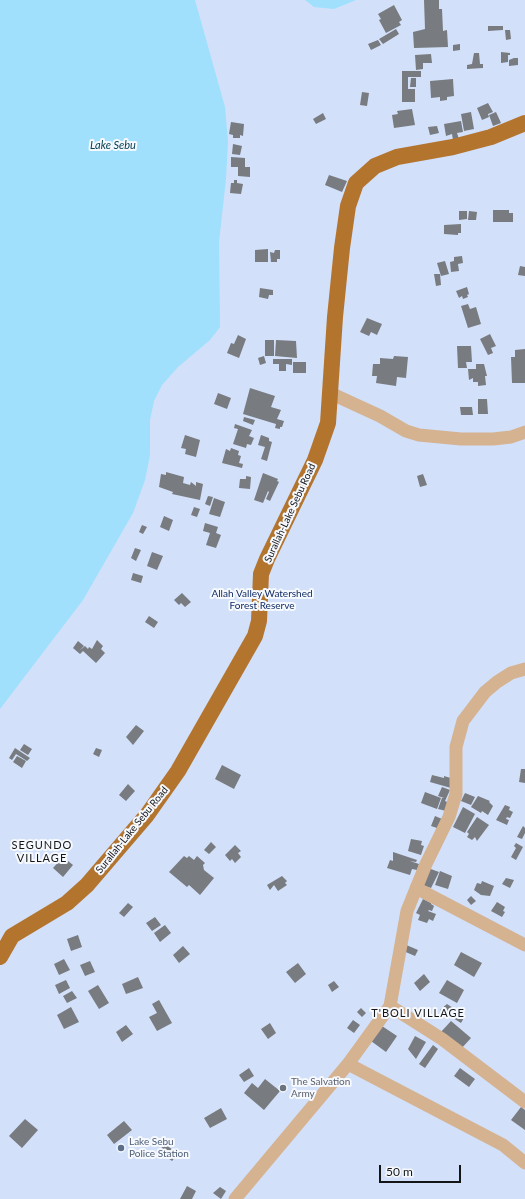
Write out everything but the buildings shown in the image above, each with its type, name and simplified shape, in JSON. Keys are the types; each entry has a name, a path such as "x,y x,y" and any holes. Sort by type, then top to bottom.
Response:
{"main road":[{"name":"Surallah-Lake Sebu Road","path":"0,957 12,936 67,903 87,885 147,815 178,771 255,636 259,621 261,574 270,552 315,460 328,423 335,317 342,248 348,206 356,184 376,166 397,156 453,147 491,137 525,123"}],"street":[{"path":"330,393 380,416 406,431 419,435 448,438 493,439 511,437 525,432"},
{"path":"235,1199 348,1064 390,1006 403,932 416,888 449,818 456,794 456,747 463,721 489,689 511,673 525,669"},
{"path":"416,888 525,945"},
{"path":"390,1006 442,1039 525,1102"},
{"path":"348,1064 503,1145 525,1163"}],"green space":[{"name":"Allah Valley Watershed Forest Reserve","path":"0,0 525,0 525,1199 0,1199"}],"water":[{"name":"Lake Sebu","path":"0,0 195,0 225,107 228,142 226,179 219,242 220,327 210,340 178,367 162,385 154,401 150,420 150,455 145,480 133,513 83,600 0,709"},
{"path":"305,0 356,0 334,9 314,7"}],"place":[{"name":"The Salvation Army","path":"283,1088"},
{"name":"Lake Sebu Police Station","path":"121,1148"}],"district":[{"name":"SEGUNDO VILLAGE","path":"42,851"},
{"name":"T'BOLI VILLAGE","path":"418,1013"}]}
